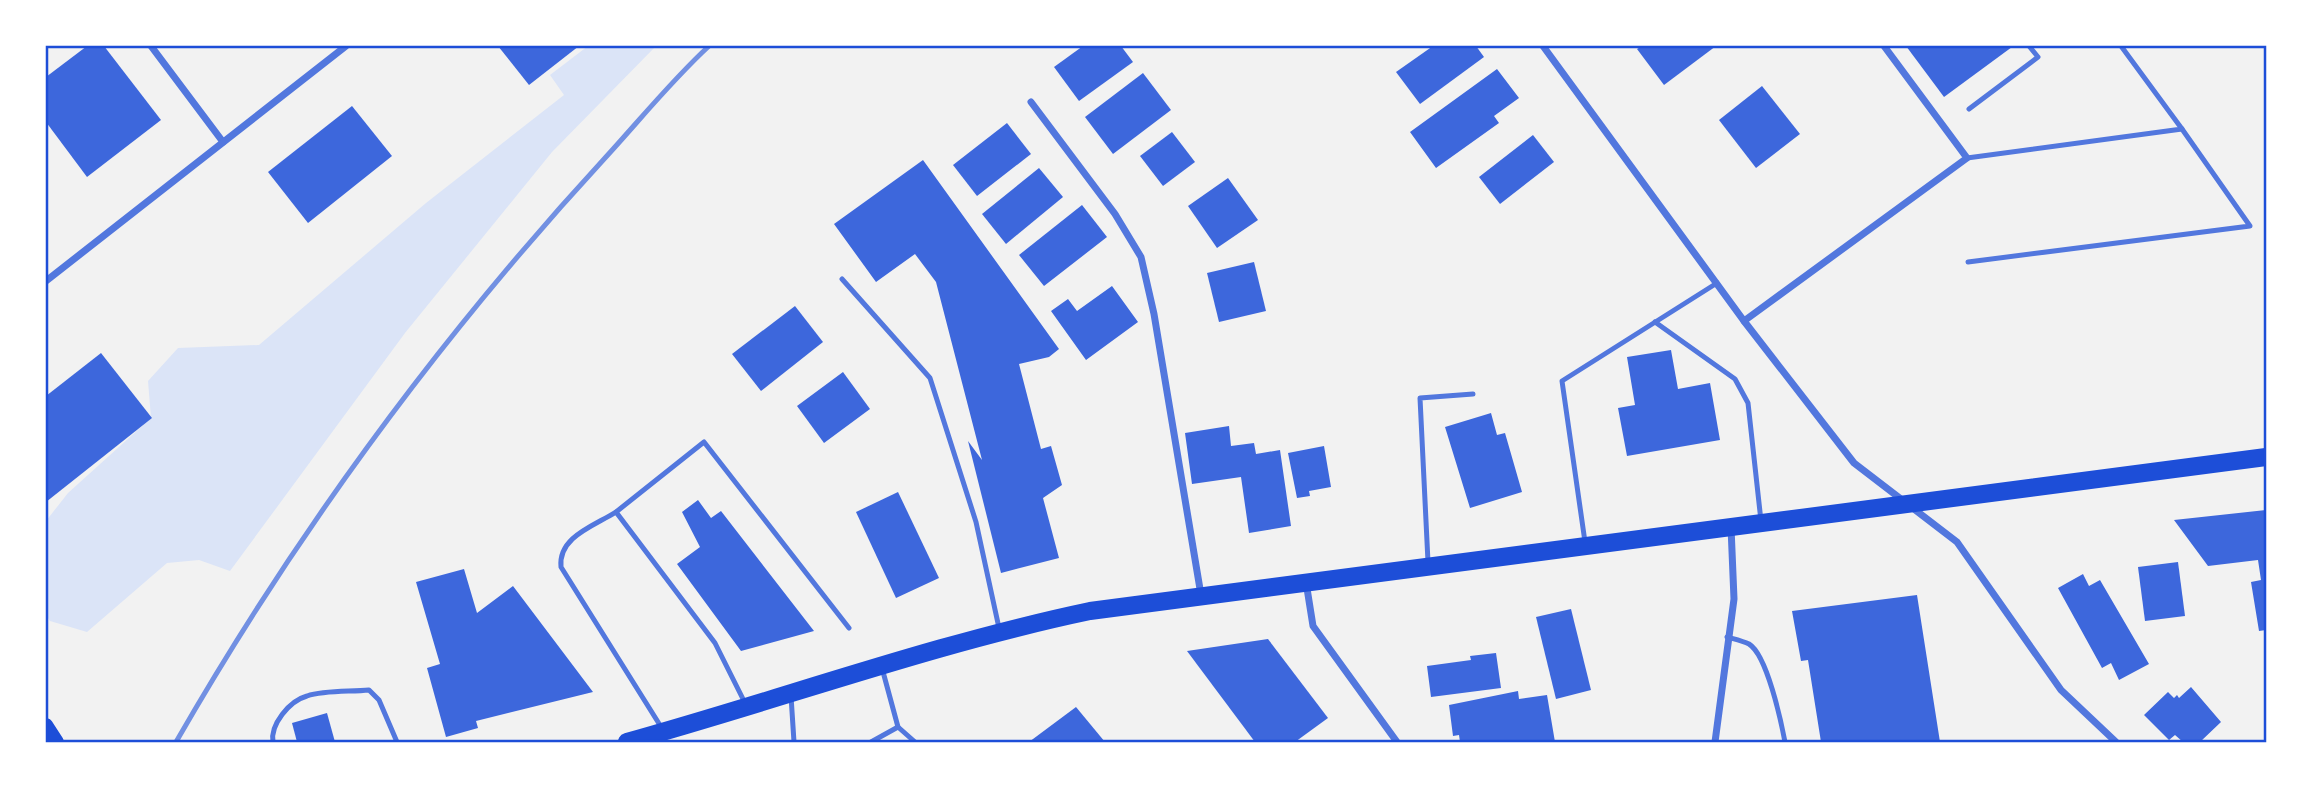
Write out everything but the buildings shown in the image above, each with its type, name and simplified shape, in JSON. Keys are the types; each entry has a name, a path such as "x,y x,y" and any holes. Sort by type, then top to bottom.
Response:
{"main road":[{"path":"627,743 667,737 746,706 881,664 999,631 1090,611 2266,457"},
{"path":"46,725 57,743"}],"street":[{"path":"150,46 223,142"},
{"path":"46,281 346,46"},
{"path":"1544,46 1744,321 1854,463 1957,542 2061,690 2116,743"},
{"path":"1744,321 1967,158 1884,46"},
{"path":"1031,102 1115,214 1141,257 1154,314 1201,595"},
{"path":"1715,743 1734,599 1731,526"},
{"path":"1306,581 1313,626 1397,743"}],"lane":[{"path":"1969,109 2038,57 2029,46"},
{"path":"1968,262 2250,226 2121,46"},
{"path":"1967,158 2182,129"},
{"path":"842,279 930,378 976,522 999,631"},
{"path":"1585,545 1562,381 1717,283"},
{"path":"1655,322 1735,379 1748,403 1761,522"},
{"path":"1429,565 1420,398 1473,394"},
{"path":"667,737 562,567 560,554 565,544 616,512 704,442 849,628"},
{"path":"616,512 715,643 746,706"},
{"path":"1727,637 1749,644 1758,654 1786,743"},
{"path":"881,664 898,727 915,743"},
{"path":"272,743 271,733 281,716 306,696 369,690 379,700 397,743"},
{"path":"791,693 794,743"},
{"path":"871,743 898,727"}],"shaded area":[{"path":"588,46 656,46 552,152 405,333 230,571 199,560 167,563 87,632 50,621 46,615 46,521 68,493 151,418 148,381 178,348 259,345 426,203 564,95 550,75"}],"railway":[{"path":"176,742 222,664 321,512 429,366 544,226 709,46"}]}
